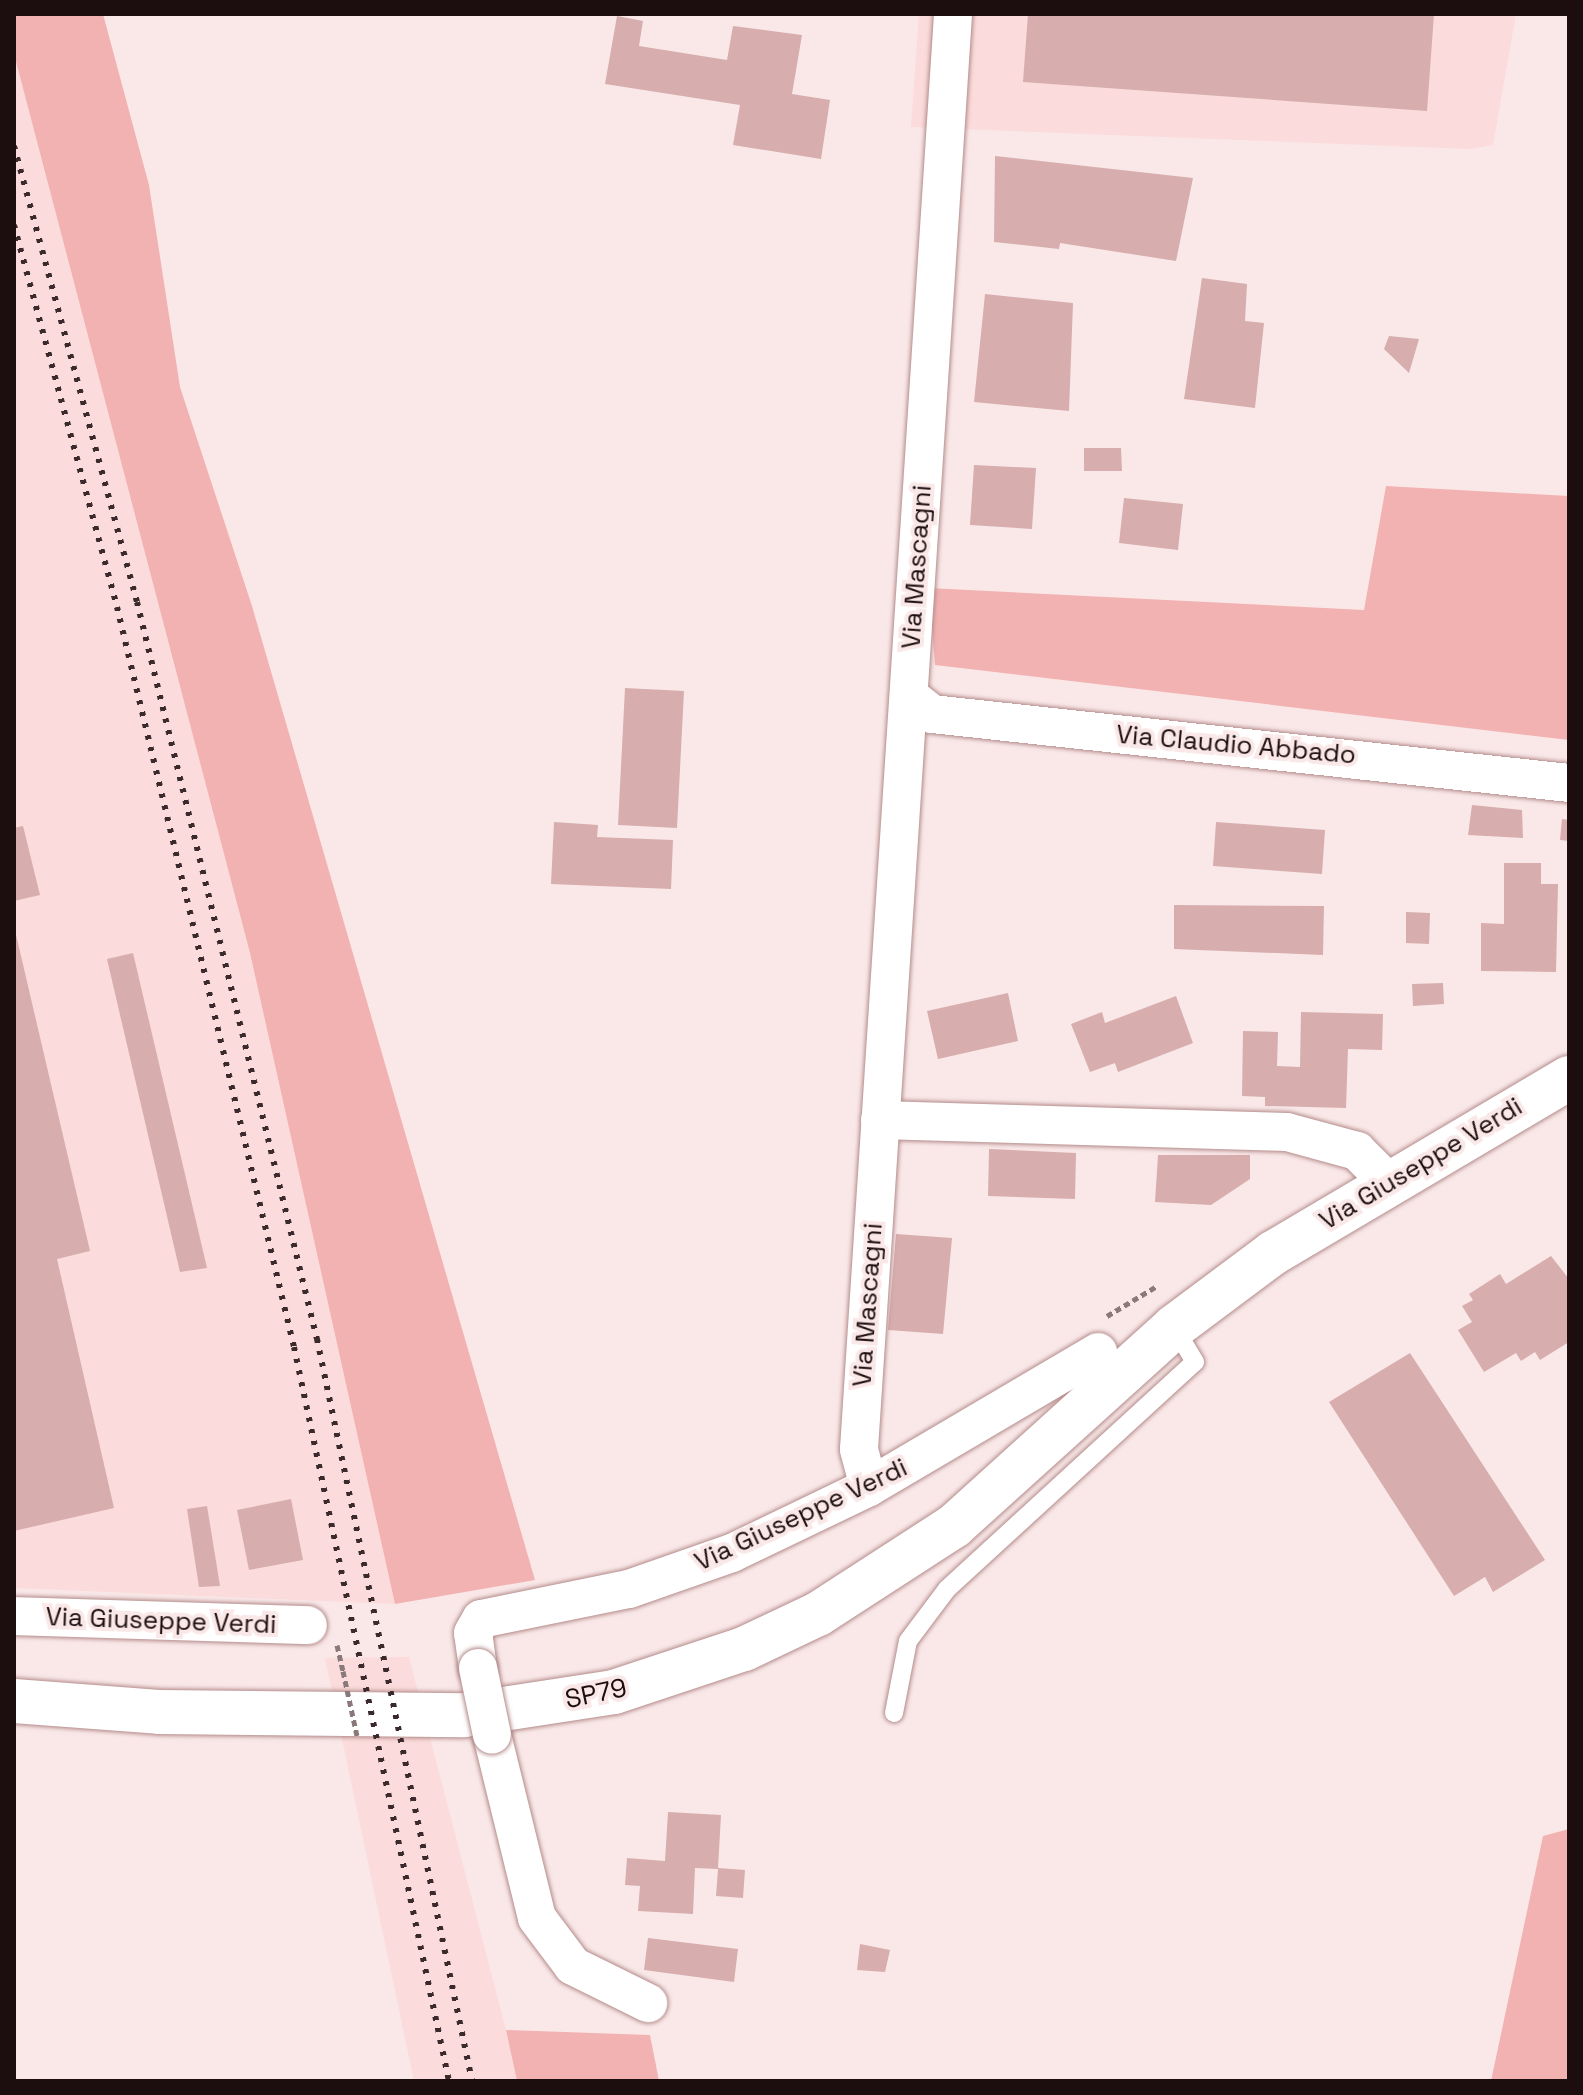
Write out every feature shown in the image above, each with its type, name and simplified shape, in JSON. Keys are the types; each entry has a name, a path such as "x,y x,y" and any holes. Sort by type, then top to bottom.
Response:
{"main road":[{"name":"Via Giuseppe Verdi","path":"1174,1327 1273,1253 1388,1182 1569,1078"},
{"name":"SP79","path":"14,1701 159,1712 464,1715 614,1692 744,1649 877,1579 954,1526 1174,1327"}],"street":[{"name":"Via Mascagni","path":"869,1487 859,1449 953,14"},
{"name":"Via Claudio Abbado","path":"909,696 932,714 961,718 1569,783"},
{"path":"880,1120 1287,1132 1357,1151 1388,1182"},
{"name":"Via Giuseppe Verdi","path":"648,2003 573,1966 537,1918 478,1668 473,1633 481,1619 629,1589 732,1553 869,1487 1098,1352"},
{"name":"Via Giuseppe Verdi","path":"14,1616 308,1625"}],"lane":[{"path":"894,1713 908,1641 947,1589 1195,1362 1174,1327"}],"path":[{"path":"343,1671 357,1736"}],"shaded area":[{"path":"14,14 103,14 149,185 180,387 252,606 535,1580 395,1604 250,953 14,54"},
{"path":"919,14 1516,14 1493,145 1470,149 911,127"},
{"path":"14,54 250,953 395,1604 14,1588"},
{"path":"1386,486 1569,496 1569,740 935,665 929,588 1364,610"},
{"path":"409,1657 517,2081 414,2081 325,1658"},
{"path":"1569,1829 1569,2081 1491,2081 1543,1836"},
{"path":"506,2030 650,2035 659,2081 517,2081"}],"building":[{"path":"1028,14 1434,14 1427,111 1023,82"},
{"path":"617,16 643,21 639,46 727,60 733,26 802,35 792,94 830,100 821,159 733,145 740,105 605,84"},
{"path":"995,156 1193,178 1176,261 1060,243 1059,249 994,242"},
{"path":"1202,278 1247,284 1245,321 1264,323 1255,408 1184,399"},
{"path":"985,294 1073,303 1069,411 974,402"},
{"path":"1389,336 1419,339 1409,373 1384,349"},
{"path":"1084,448 1121,448 1122,471 1084,471"},
{"path":"974,465 1036,468 1032,529 970,525"},
{"path":"1124,498 1183,504 1178,550 1119,543"},
{"path":"625,688 684,691 677,828 618,825"},
{"path":"1472,805 1522,810 1523,838 1468,835"},
{"path":"1562,819 1569,820 1569,841 1560,840"},
{"path":"554,822 598,825 597,837 673,840 671,889 551,884"},
{"path":"1216,822 1325,830 1322,874 1213,866"},
{"path":"23,826 40,895 14,901 14,828"},
{"path":"1504,863 1541,863 1541,884 1558,884 1556,972 1481,971 1481,923 1504,924"},
{"path":"1174,905 1324,906 1323,955 1174,949"},
{"path":"1406,912 1430,913 1429,944 1406,943"},
{"path":"14,926 90,1251 57,1259 114,1508 14,1531"},
{"path":"133,953 207,1268 180,1272 107,959"},
{"path":"1443,983 1444,1004 1413,1006 1412,984"},
{"path":"1008,993 1018,1041 938,1059 927,1011"},
{"path":"1176,996 1193,1043 1118,1072 1115,1063 1090,1072 1071,1024 1102,1012 1105,1023"},
{"path":"1301,1012 1383,1014 1382,1050 1348,1049 1346,1108 1265,1106 1265,1097 1242,1096 1243,1031 1278,1032 1277,1066 1300,1067"},
{"path":"989,1149 1076,1153 1075,1199 988,1196"},
{"path":"1158,1155 1250,1155 1250,1179 1211,1205 1155,1202"},
{"path":"896,1234 952,1238 943,1334 888,1330"},
{"path":"1551,1256 1569,1279 1569,1342 1540,1360 1535,1352 1521,1361 1516,1353 1484,1372 1458,1330 1472,1322 1462,1306 1473,1300 1469,1294 1500,1274 1506,1284"},
{"path":"1410,1353 1545,1560 1493,1592 1485,1577 1454,1596 1329,1402"},
{"path":"291,1499 303,1560 249,1570 237,1510"},
{"path":"207,1506 220,1586 199,1587 187,1509"},
{"path":"668,1812 721,1815 718,1868 745,1870 743,1898 716,1896 718,1869 695,1868 693,1914 638,1911 640,1886 625,1885 627,1858 665,1861"},
{"path":"648,1938 738,1949 734,1982 644,1970"},
{"path":"860,1944 890,1950 885,1972 857,1970"}],"railway":[{"path":"14,146 137,602 317,1339 472,2081"},
{"path":"14,225 117,607 294,1347 449,2081"}]}
